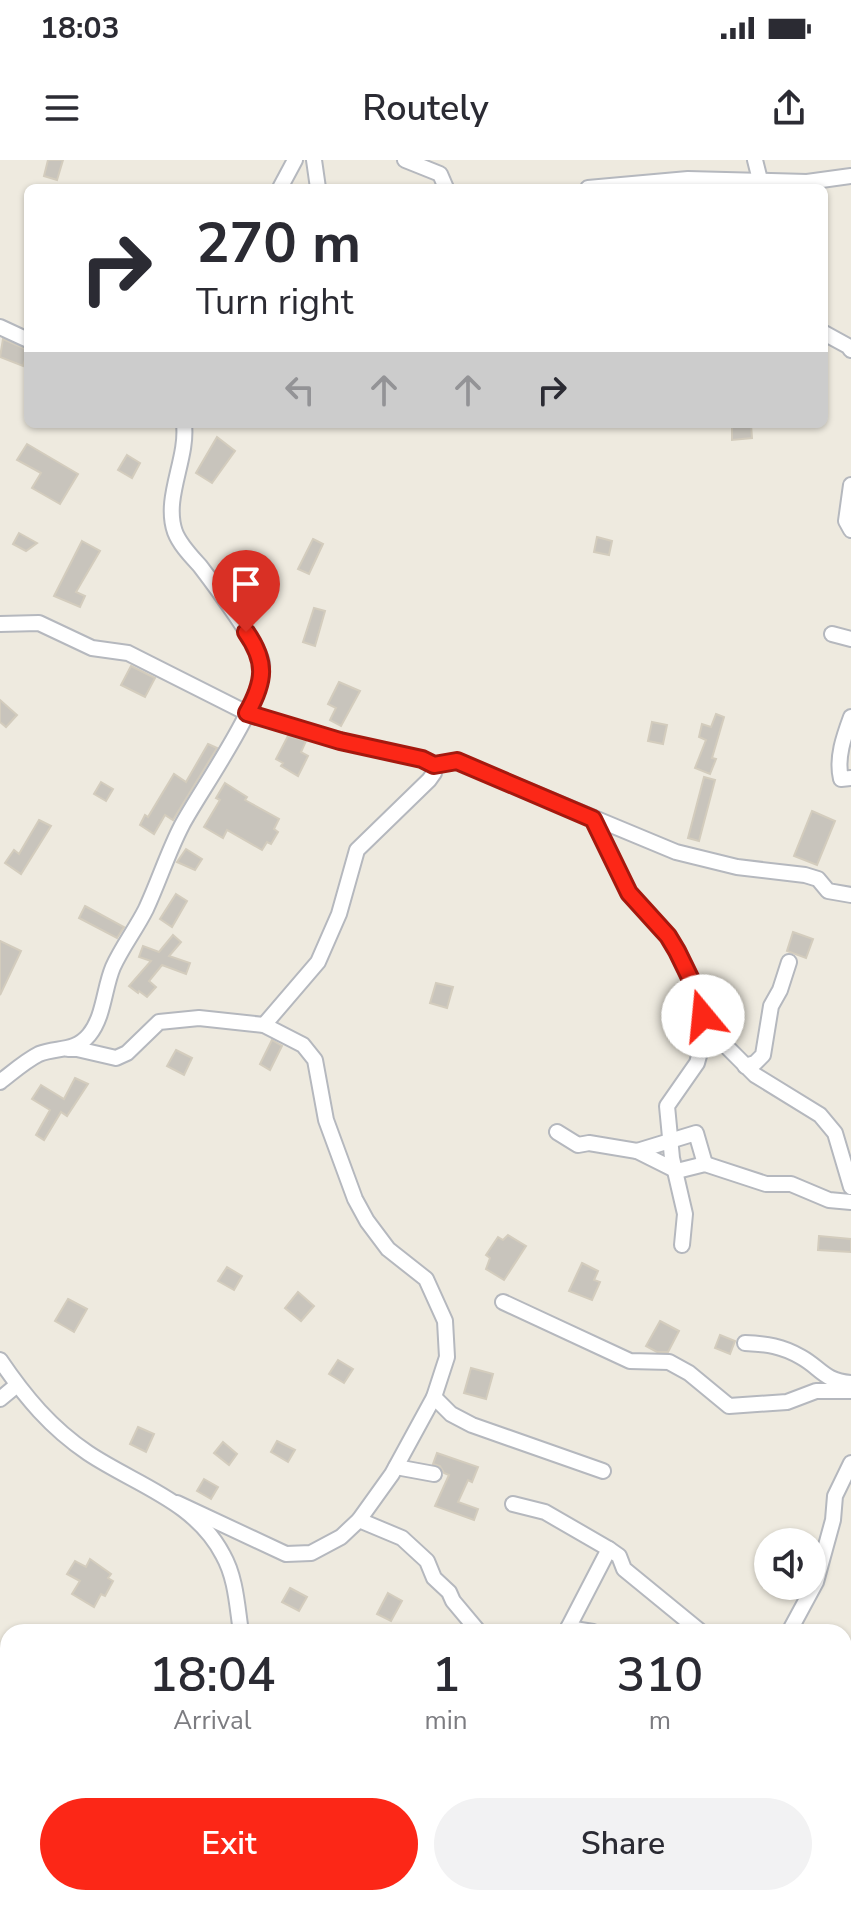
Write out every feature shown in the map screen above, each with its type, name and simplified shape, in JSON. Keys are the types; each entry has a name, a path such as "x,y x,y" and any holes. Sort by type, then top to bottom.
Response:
{"street":[{"path":"282,184 292,166 314,160 317,184"},
{"path":"405,160 440,174 444,184"},
{"path":"755,160 761,184"},
{"path":"632,184 688,179 761,184 851,176"},
{"path":"0,327 24,338"},
{"path":"828,335 851,350"},
{"path":"68,1049 83,1041 94,1028 113,968 145,910 182,825 247,713 260,681 262,667 259,652 210,579 181,544 174,527 174,500 184,428"},
{"path":"851,485 846,521 851,530"},
{"path":"0,624 37,623 92,648 128,653 247,713 340,741 422,759 434,765 457,761 593,819 696,858 737,867 805,875 818,879 828,891 851,895"},
{"path":"832,634 851,639"},
{"path":"851,717 842,740 840,772 841,779 851,778"},
{"path":"264,1025 318,962 339,914 357,850 429,780 434,773 434,765"},
{"path":"593,819 629,893 668,936 688,972 707,1027 767,1084 820,1115 835,1133 851,1187"},
{"path":"745,1066 755,1063 763,1055 771,1006 789,962"},
{"path":"0,1082 37,1055 77,1049 110,1058 122,1057 154,1025 165,1020 216,1019 264,1025 293,1039 311,1052 326,1120 355,1199 388,1249 426,1279 445,1321 448,1339 445,1368 434,1397 396,1467 359,1520 341,1537 311,1553 286,1554 177,1503 110,1466 69,1439 40,1413 0,1360"},
{"path":"682,1245 685,1214 672,1158 667,1106 697,1063 707,1027"},
{"path":"704,1043 721,1043"},
{"path":"557,1132 578,1145 589,1143 637,1151 677,1171 705,1164 766,1184 791,1184 829,1200 851,1202"},
{"path":"637,1151 696,1133 705,1164"},
{"path":"503,1302 630,1361 669,1362 689,1373 729,1406 787,1402 816,1391 851,1391"},
{"path":"745,1343 775,1344 804,1358 836,1382 851,1383"},
{"path":"0,1399 17,1385"},
{"path":"434,1397 451,1414 472,1425 603,1471"},
{"path":"793,1624 816,1582 833,1520 835,1496 851,1463"},
{"path":"396,1467 434,1474"},
{"path":"177,1503 198,1519 221,1551 234,1582 240,1624"},
{"path":"513,1504 545,1512 609,1549 619,1556 624,1569 691,1624"},
{"path":"359,1520 402,1538 427,1561 434,1578 449,1592 472,1624"},
{"path":"570,1624 609,1549"}],"building":[{"path":"48,160 63,160 57,180 44,176"},
{"path":"3,339 24,348 23,366 0,357"},
{"path":"732,428 751,428 752,438 732,440"},
{"path":"217,437 235,451 212,483 196,473"},
{"path":"27,444 78,474 60,504 32,488 41,473 17,460"},
{"path":"127,455 140,463 132,478 118,470"},
{"path":"19,533 37,543 26,551 13,544"},
{"path":"597,537 612,541 609,555 594,552"},
{"path":"313,539 323,544 309,574 298,569"},
{"path":"82,541 100,551 76,592 85,596 80,607 54,596"},
{"path":"314,608 325,611 315,646 303,642"},
{"path":"131,666 155,678 145,697 121,685"},
{"path":"339,682 360,691 341,726 330,720 336,708 328,704"},
{"path":"0,700 17,715 6,727 0,722"},
{"path":"716,714 724,717 710,774 695,768 706,740 699,737 702,724 711,727"},
{"path":"652,722 667,725 663,744 648,741"},
{"path":"288,736 306,741 301,752 308,756 298,776 281,766 283,763 276,759"},
{"path":"208,744 217,748 173,820 165,815 154,834 140,825 174,774 186,782"},
{"path":"704,777 715,780 699,841 688,838"},
{"path":"101,782 113,789 106,801 94,794"},
{"path":"225,783 247,797 245,800 279,819 274,829 278,832 271,844 267,842 262,850 227,830 223,838 204,827 220,800 216,798"},
{"path":"812,811 835,821 817,865 794,856"},
{"path":"39,820 51,826 21,874 5,863 14,850 19,854"},
{"path":"186,849 202,859 195,870 177,862"},
{"path":"176,894 187,901 172,927 160,919"},
{"path":"85,906 124,927 117,938 79,918"},
{"path":"793,932 813,939 806,958 787,951"},
{"path":"173,935 181,942 169,956 190,963 186,974 162,965 149,981 156,987 147,997 138,993 129,986 151,961 139,957 143,946 159,952"},
{"path":"0,941 21,951 0,995"},
{"path":"436,983 453,987 447,1008 430,1003"},
{"path":"272,1040 282,1046 270,1070 260,1064"},
{"path":"176,1050 192,1058 184,1075 167,1066"},
{"path":"75,1078 88,1084 67,1116 61,1112 44,1140 36,1135 50,1110 32,1099 41,1085 64,1099"},
{"path":"508,1235 526,1246 504,1280 486,1269 490,1258 486,1255 498,1237 503,1240"},
{"path":"819,1236 851,1239 851,1252 818,1250"},
{"path":"582,1263 598,1271 594,1280 600,1282 592,1300 569,1291"},
{"path":"227,1267 242,1276 234,1290 218,1281"},
{"path":"298,1292 314,1306 301,1321 285,1308"},
{"path":"68,1299 87,1309 74,1332 55,1321"},
{"path":"660,1321 679,1331 668,1352 657,1352 646,1346"},
{"path":"720,1335 735,1341 730,1354 715,1348"},
{"path":"338,1360 353,1369 344,1383 329,1374"},
{"path":"471,1368 493,1374 486,1399 464,1393"},
{"path":"138,1427 154,1434 146,1452 130,1444"},
{"path":"277,1441 295,1450 288,1462 271,1452"},
{"path":"223,1442 237,1454 229,1465 214,1453"},
{"path":"437,1453 478,1467 458,1502 478,1509 474,1520 435,1506 449,1475 433,1464"},
{"path":"204,1479 218,1487 211,1499 197,1491"},
{"path":"90,1559 111,1574 108,1578 113,1581 94,1607 72,1594 80,1581 67,1574 75,1561 86,1567"},
{"path":"290,1588 307,1597 299,1611 282,1602"},
{"path":"388,1593 402,1601 391,1621 377,1614"}],"route":[{"path":"246,632 259,652 262,667 258,690 247,713 340,741 422,759 434,765 457,761 593,819 629,893 668,936 677,951 696,990 703,1016"}]}
